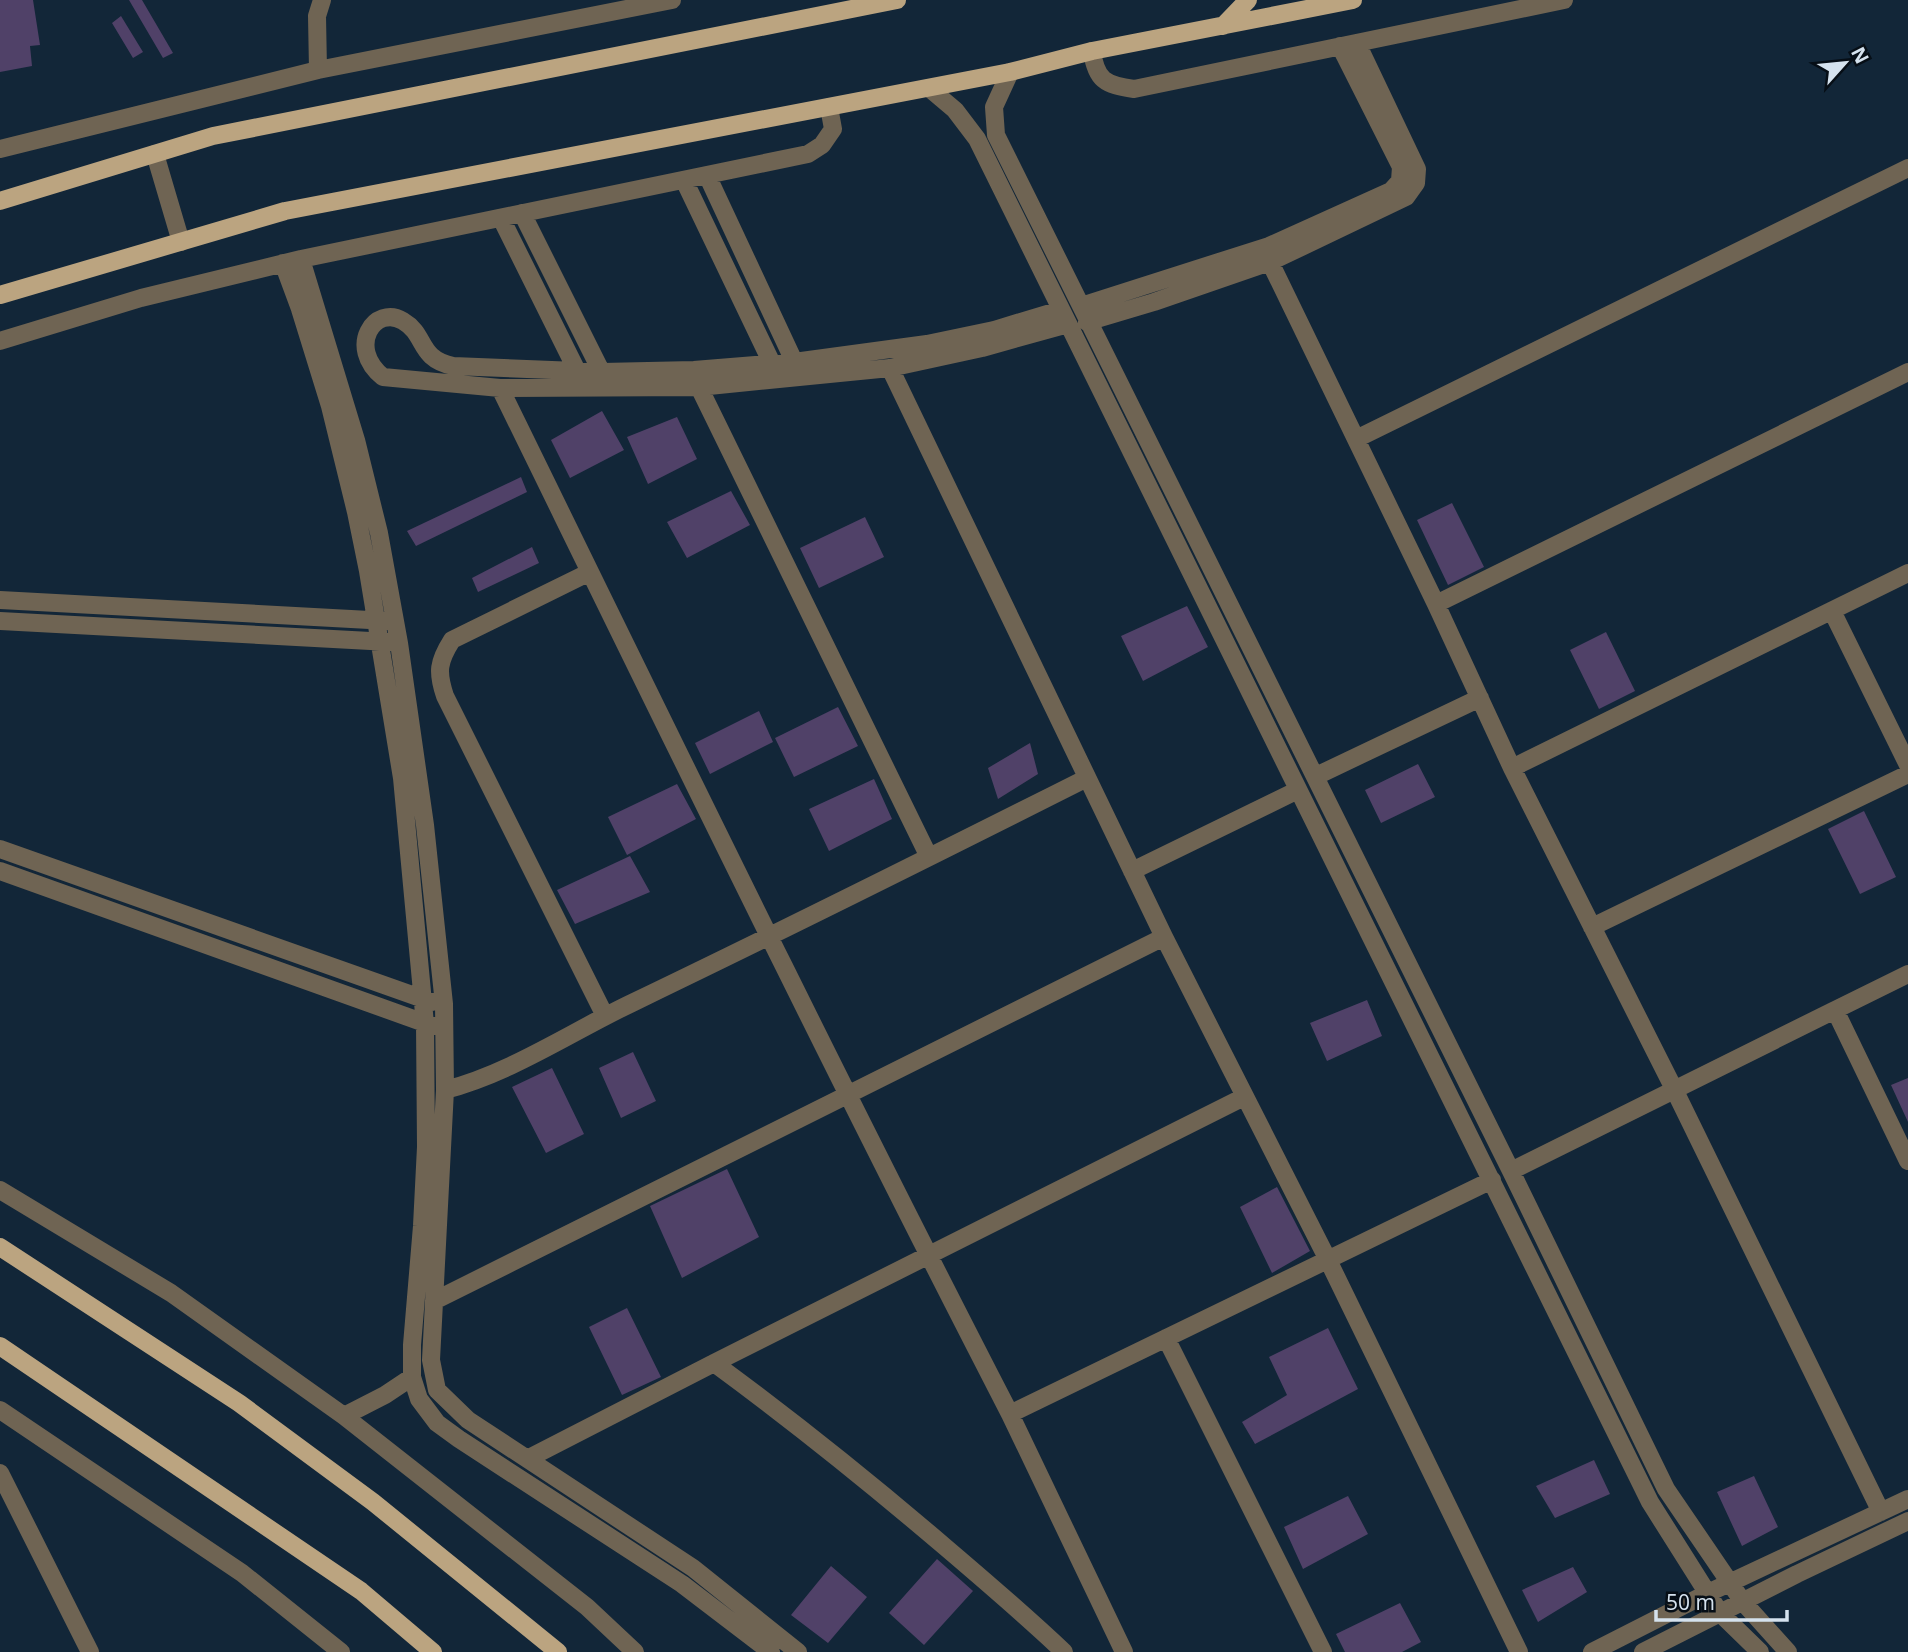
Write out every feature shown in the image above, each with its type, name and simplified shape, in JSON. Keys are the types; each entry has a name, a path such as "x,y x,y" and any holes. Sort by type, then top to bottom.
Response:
{"main road":[{"path":"0,201 213,136 897,0"},
{"path":"1223,26 1248,0"},
{"path":"0,295 285,211 1010,72 1091,51 1353,0"},
{"path":"0,1247 239,1403 373,1502 558,1652"},
{"path":"0,1346 361,1591 433,1652"}],"street":[{"path":"318,70 317,16 322,0"},
{"path":"0,149 318,70 672,0"},
{"path":"1091,51 1094,69 1103,79 1117,87 1134,89 1564,0"},
{"path":"1084,314 1154,302 1270,262 1406,197 1416,183 1416,169 1348,45"},
{"path":"1084,314 1269,246 1391,191 1400,181 1401,167 1348,45"},
{"path":"1010,72 994,107 996,135 1084,314 1511,1171 1666,1489 1743,1602 1788,1652"},
{"path":"929,88 955,110 977,139 1650,1502 1720,1613 1760,1652"},
{"path":"0,341 141,298 283,263 808,154 822,145 833,129 829,107"},
{"path":"155,154 181,242"},
{"path":"1356,439 1908,168"},
{"path":"706,175 797,369"},
{"path":"684,180 775,371"},
{"path":"522,213 605,380"},
{"path":"501,218 581,380"},
{"path":"301,259 356,440 379,533 399,643 425,825 444,1004 445,1090 431,1360 437,1390 468,1419 693,1568 798,1652"},
{"path":"1270,262 1436,604 1512,768 1674,1089 1881,1512"},
{"path":"283,263 330,406 356,512 377,621 402,778 425,1024 426,1147 412,1345 412,1377 419,1399 437,1423 671,1577 771,1652"},
{"path":"605,380 694,370 890,368 982,348 1064,317"},
{"path":"797,369 1064,317"},
{"path":"581,380 441,363 432,359 402,320 391,318 379,321 369,329 364,341 372,368 383,377 500,388 581,380 699,387 775,371"},
{"path":"890,368 1164,937 1328,1260 1519,1652"},
{"path":"1436,604 1908,372"},
{"path":"699,387 929,857"},
{"path":"500,388 769,937 1010,1414 1124,1652"},
{"path":"590,572 452,640 442,657 439,677 445,696 605,1016"},
{"path":"1512,768 1908,573"},
{"path":"0,600 395,621"},
{"path":"1832,611 1908,765"},
{"path":"0,621 399,643"},
{"path":"1315,776 1480,698"},
{"path":"1592,927 1908,774"},
{"path":"445,1090 478,1082 605,1016 1087,778"},
{"path":"1132,871 1298,790"},
{"path":"0,849 423,1000 444,1004"},
{"path":"0,872 444,1029"},
{"path":"434,1300 1164,937"},
{"path":"1511,1171 1908,974"},
{"path":"1835,1010 1908,1161"},
{"path":"529,1458 1244,1097"},
{"path":"1010,1414 1492,1180"},
{"path":"0,1190 170,1293 344,1416 587,1607 635,1652"},
{"path":"1166,1338 1323,1652"},
{"path":"714,1363 787,1416 870,1483 1064,1652"},
{"path":"344,1416 385,1395 412,1377"},
{"path":"0,1410 242,1573 341,1652"},
{"path":"0,1473 90,1652"},
{"path":"1591,1652 1708,1593 1908,1499"},
{"path":"1643,1652 1908,1521"}],"building":[{"path":"0,0 33,0 40,45 30,46 32,66 0,72"},
{"path":"129,0 142,0 173,53 163,58"},
{"path":"121,16 143,52 133,58 112,23"},
{"path":"602,411 624,450 570,478 551,440"},
{"path":"677,417 697,459 648,484 627,437"},
{"path":"521,477 527,492 416,546 407,531"},
{"path":"731,491 750,525 687,558 667,522"},
{"path":"1452,503 1484,567 1448,585 1417,520"},
{"path":"865,517 884,557 819,588 800,548"},
{"path":"532,547 539,563 478,592 472,578"},
{"path":"1187,606 1208,647 1143,681 1121,636"},
{"path":"1606,632 1635,691 1599,709 1570,650"},
{"path":"838,707 858,746 794,777 775,738"},
{"path":"759,711 773,742 710,774 695,743"},
{"path":"1030,743 1038,774 998,799 988,768"},
{"path":"1418,764 1435,797 1381,823 1365,790"},
{"path":"874,779 892,819 829,851 809,809"},
{"path":"677,784 696,819 627,855 608,817"},
{"path":"1864,811 1896,877 1860,894 1828,829"},
{"path":"630,856 650,892 575,924 557,890"},
{"path":"1367,1000 1382,1036 1327,1061 1310,1023"},
{"path":"633,1052 656,1101 621,1118 599,1068"},
{"path":"552,1068 584,1134 546,1153 512,1087"},
{"path":"1908,1078 1908,1122 1891,1085"},
{"path":"727,1169 759,1237 682,1278 650,1206"},
{"path":"1277,1187 1310,1251 1272,1273 1240,1207"},
{"path":"627,1308 661,1377 622,1395 589,1327"},
{"path":"1328,1328 1358,1389 1255,1444 1242,1422 1287,1395 1269,1357"},
{"path":"1594,1460 1610,1494 1555,1518 1536,1486"},
{"path":"1754,1476 1778,1527 1742,1546 1717,1492"},
{"path":"1348,1496 1368,1534 1303,1569 1284,1527"},
{"path":"937,1559 973,1591 924,1645 889,1613"},
{"path":"831,1566 867,1597 828,1643 791,1615"},
{"path":"1573,1567 1587,1592 1538,1622 1522,1590"},
{"path":"1400,1603 1421,1642 1402,1652 1345,1652 1336,1634"}]}
